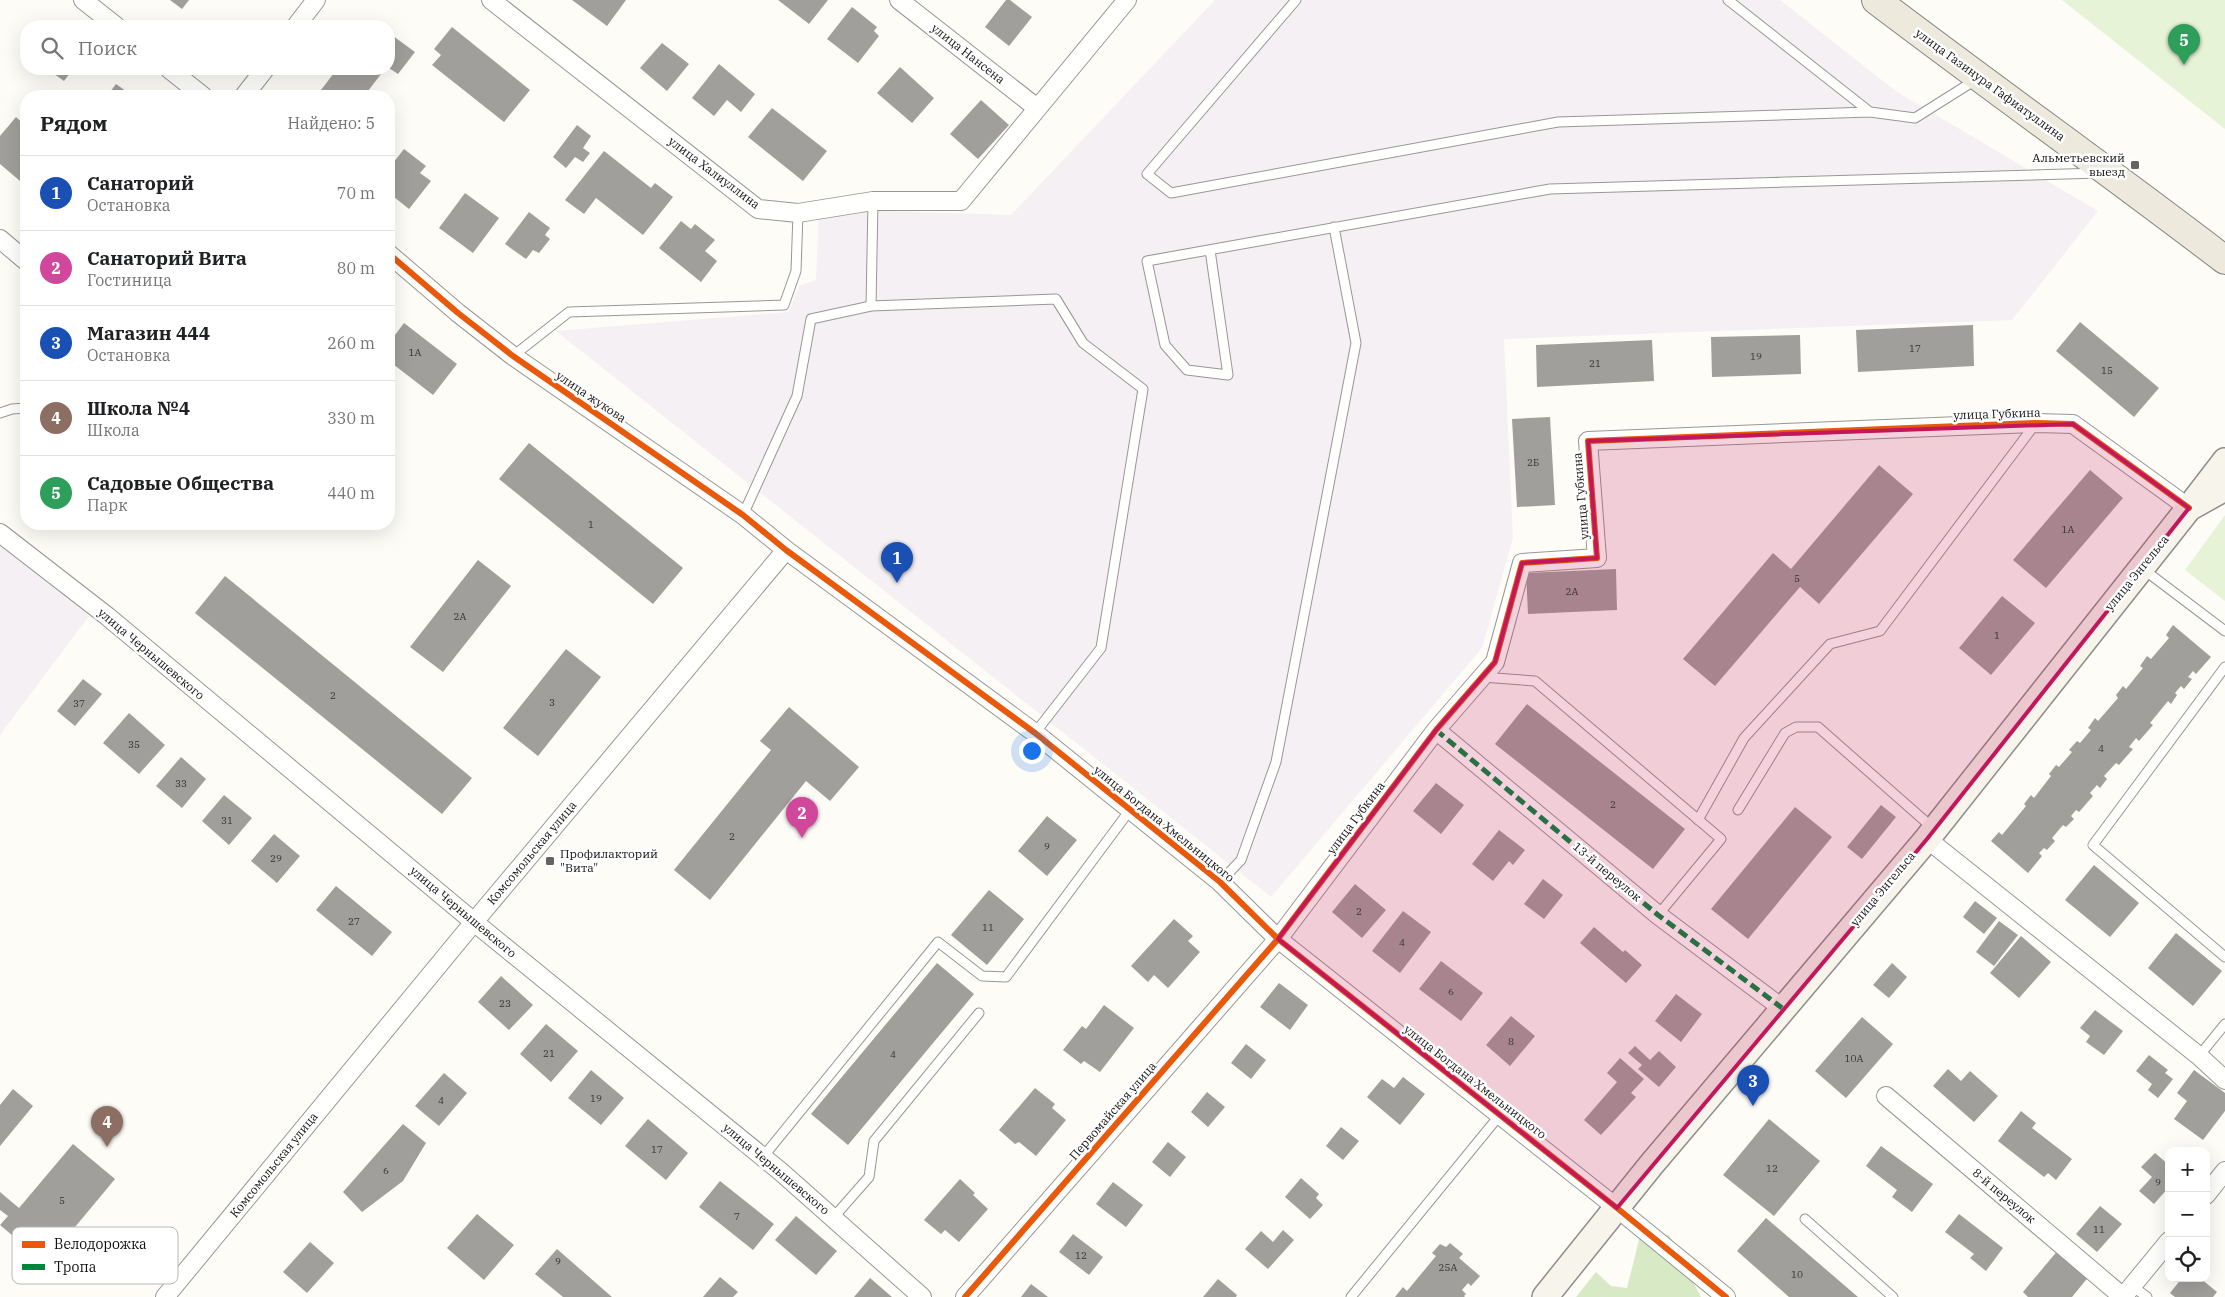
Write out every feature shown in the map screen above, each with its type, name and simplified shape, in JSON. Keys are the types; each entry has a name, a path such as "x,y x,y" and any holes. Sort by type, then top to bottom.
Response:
{"main road":[{"name":"улица Газинура Гафиатуллина","path":"1876,0 1979,78 2112,173 2225,260"}],"street":[{"path":"83,0 108,20"},
{"path":"301,20 316,0"},
{"name":"улица Халиуллина","path":"492,0 758,209 798,213 872,200 961,200 1127,0"},
{"name":"улица Нансена","path":"899,0 1037,108"},
{"path":"176,75 195,90"},
{"path":"248,90 260,75"},
{"path":"0,239 20,256"},
{"name":"улица жукова","path":"395,259 458,313 513,356 744,515 786,550"},
{"name":"улица Губкина","path":"1278,939 1436,730 1495,662 1522,563 1597,558 1588,441 2036,423 2073,424 2189,508"},
{"path":"2189,508 2225,461"},
{"name":"улица Энгельса","path":"1545,1297 1651,1165 1723,1082 1782,1008 1930,834 2189,508 2225,488"},
{"name":"улица Чернышевского","path":"0,533 107,616 474,922 763,1157 922,1297"},
{"name":"улица Богдана Хмельницкого","path":"786,550 1034,733 1220,882 1278,939 1726,1297"},
{"name":"Комсомольская улица","path":"173,1294 474,922 786,550"},
{"name":"13-й переулок","path":"1436,730 1658,915 1782,1008"},
{"path":"1930,834 2200,1056 2225,1080"},
{"name":"Первомайская улица","path":"965,1297 1278,939"},
{"name":"8-й переулок","path":"1886,1096 2126,1293"},
{"path":"2208,1192 2225,1172"},
{"path":"2126,1293 2165,1246"}],"lane":[{"path":"1296,0 1147,174 1171,193 1558,122 1870,112 1915,118 1979,78"},
{"path":"1728,0 1870,112"},
{"path":"1210,250 1228,375 1187,370 1165,345 1147,261 1550,189 2112,173"},
{"path":"871,306 872,200"},
{"path":"513,356 569,312 784,305 796,271 798,213"},
{"path":"1220,882 1241,860 1276,762 1356,343 1334,227"},
{"path":"744,515 797,396 811,319 871,306 1056,299 1083,343 1143,388 1101,648 1034,733"},
{"path":"0,413 20,408"},
{"path":"1698,820 1744,738 1830,644 1880,631 2036,423"},
{"path":"2140,568 2225,631"},
{"path":"2225,667 2093,845 2225,958"},
{"path":"1482,677 1535,681 1721,839 1658,915"},
{"path":"1738,810 1785,733 1796,727 1818,727 1930,834"},
{"path":"763,1157 938,942 982,976 1006,977 1130,810"},
{"path":"833,1218 869,1177 874,1141 979,1013"},
{"path":"2200,1056 2225,1024"},
{"path":"1351,1297 1499,1116"},
{"path":"1805,1219 1893,1297"},
{"name":"8-й переулок","path":"2126,1293 2147,1297"}],"highlighted area":[{"path":"2073,424 2189,508 1927,839 1617,1208 1278,939 1436,730 1495,662 1522,563 1597,558 1588,441"}],"shaded area":[{"path":"1215,0 1780,0 1897,92 2098,211 2012,320 1504,339 1513,538 1482,648 1271,897 556,331 789,312 799,286 816,280 819,209 1011,215"},
{"path":"0,537 89,616 0,735"}],"green space":[{"path":"2062,0 2225,0 2225,129"},
{"path":"2225,515 2225,601 2185,570"},
{"path":"1641,1232 1669,1235 1701,1297 1576,1297 1596,1272 1611,1286 1627,1288"}],"building":[{"path":"170,0 189,0 182,9"},
{"path":"572,0 626,0 607,26"},
{"path":"778,0 828,0 809,24"},
{"path":"1006,0 1010,0 1032,17 1009,46 985,27"},
{"path":"852,7 877,27 874,31 879,36 858,63 827,39"},
{"path":"452,27 530,90 504,122 432,65 441,55 434,49"},
{"path":"395,37 415,52 398,74 395,72"},
{"path":"662,43 689,64 667,91 640,68"},
{"path":"719,64 755,94 741,112 727,100 714,116 692,98"},
{"path":"900,67 934,98 912,123 877,93"},
{"path":"56,75 68,75 64,81"},
{"path":"332,75 380,75 369,90 321,90"},
{"path":"116,84 124,90 112,90"},
{"path":"981,100 1009,125 978,159 950,134"},
{"path":"772,108 827,151 803,181 748,137"},
{"path":"16,117 20,121 20,181 0,164 0,136"},
{"path":"577,125 591,136 583,148 590,153 583,162 575,157 566,168 553,157"},
{"path":"404,149 426,166 420,173 431,181 409,209 395,198 395,160"},
{"path":"604,151 651,188 655,183 673,197 643,235 596,198 584,214 565,200"},
{"path":"465,193 499,218 473,253 439,228"},
{"path":"529,212 550,228 545,235 550,239 539,253 533,250 526,259 505,244"},
{"path":"681,221 691,229 695,224 715,240 705,251 717,261 701,282 659,248"},
{"path":"2080,322 2159,388 2134,417 2056,351"},
{"path":"404,323 457,364 433,395 395,366 395,335"},
{"path":"1973,325 1974,366 1858,372 1856,330"},
{"path":"1800,335 1801,374 1712,377 1711,337"},
{"path":"1652,340 1654,381 1537,387 1536,345"},
{"path":"1550,417 1555,505 1517,507 1512,419"},
{"path":"529,443 683,568 653,604 499,479"},
{"path":"1879,465 1913,494 1819,604 1800,587 1715,686 1683,659 1773,553 1791,569"},
{"path":"2090,470 2123,498 2046,588 2013,560"},
{"path":"478,560 511,586 443,672 410,647"},
{"path":"1616,569 1617,610 1528,614 1526,573"},
{"path":"225,576 472,778 442,814 195,613"},
{"path":"2002,596 2035,623 1991,675 1959,648"},
{"path":"2173,625 2211,657 2196,674 2193,671 2188,677 2192,679 2184,689 2181,686 2175,693 2177,695 2171,704 2168,701 2150,723 2153,725 2139,741 2136,738 2129,747 2133,749 2119,765 2116,763 2104,776 2107,779 2100,788 2097,785 2090,793 2093,796 2079,812 2076,810 2071,816 2074,819 2066,827 2063,825 2052,838 2055,841 2047,850 2044,848 2039,853 2042,856 2028,873 1991,841 1999,832 2002,835 2026,806 2024,804 2031,795 2034,798 2051,776 2049,774 2056,765 2059,767 2072,752 2069,750 2077,741 2080,743 2091,730 2088,728 2095,718 2098,721 2118,698 2116,695 2123,686 2126,689 2143,668 2140,666 2147,656 2151,659 2169,638 2166,635"},
{"path":"566,649 601,677 538,756 503,728"},
{"path":"83,679 102,694 75,726 57,711"},
{"path":"1527,704 1685,829 1653,869 1495,744"},
{"path":"789,707 859,767 830,801 806,781 710,900 674,870 771,750 760,741"},
{"path":"129,713 165,745 139,774 103,743"},
{"path":"181,757 206,779 182,808 156,786"},
{"path":"1436,783 1464,805 1441,834 1413,811"},
{"path":"224,795 252,818 229,845 202,821"},
{"path":"1881,805 1896,817 1862,859 1847,847"},
{"path":"1795,807 1832,837 1748,939 1711,909"},
{"path":"1047,816 1077,840 1047,876 1018,851"},
{"path":"1499,830 1525,850 1513,865 1509,861 1493,881 1472,864"},
{"path":"274,834 300,856 277,883 251,861"},
{"path":"2094,865 2139,903 2110,937 2065,900"},
{"path":"1543,879 1563,895 1544,919 1524,904"},
{"path":"1355,884 1386,910 1362,938 1332,912"},
{"path":"336,886 392,932 372,956 316,910"},
{"path":"989,890 1024,919 987,965 951,935"},
{"path":"1975,901 1997,918 1984,934 1963,917"},
{"path":"1403,911 1431,932 1400,973 1372,951"},
{"path":"1174,919 1193,936 1188,941 1200,952 1168,988 1154,975 1148,982 1131,966"},
{"path":"1999,921 2018,935 1994,966 1976,952"},
{"path":"1594,927 1623,952 1625,950 1642,965 1626,983 1580,943"},
{"path":"2176,933 2222,971 2193,1006 2148,968"},
{"path":"2021,936 2051,962 2019,998 1990,973"},
{"path":"1441,961 1483,993 1461,1021 1419,989"},
{"path":"937,963 974,994 848,1145 811,1114"},
{"path":"1892,963 1907,977 1889,998 1873,985"},
{"path":"501,976 533,1005 509,1030 478,1002"},
{"path":"1279,983 1308,1005 1290,1030 1260,1007"},
{"path":"1676,994 1702,1014 1681,1042 1655,1021"},
{"path":"1104,1005 1134,1028 1100,1072 1084,1061 1081,1064 1063,1050 1082,1026 1086,1029"},
{"path":"2095,1010 2123,1031 2104,1055 2086,1042 2090,1036 2080,1028"},
{"path":"1511,1016 1535,1036 1510,1066 1486,1045"},
{"path":"1862,1017 1893,1044 1846,1098 1815,1071"},
{"path":"546,1024 578,1051 551,1082 520,1054"},
{"path":"1246,1044 1266,1060 1251,1079 1231,1063"},
{"path":"1635,1046 1650,1060 1659,1051 1676,1067 1659,1087 1638,1069 1642,1065 1628,1053"},
{"path":"2149,1055 2168,1070 2165,1073 2173,1079 2158,1098 2148,1090 2152,1084 2136,1071"},
{"path":"1620,1058 1644,1079 1631,1093 1636,1097 1601,1135 1584,1120 1617,1082 1607,1073"},
{"path":"1948,1069 1961,1081 1970,1071 1998,1096 1974,1122 1933,1086"},
{"path":"591,1070 624,1098 601,1125 568,1098"},
{"path":"2194,1070 2225,1093 2225,1111 2203,1140 2174,1119 2187,1101 2177,1093"},
{"path":"444,1073 467,1093 439,1126 415,1106"},
{"path":"1403,1077 1425,1094 1400,1125 1367,1097 1382,1079 1394,1088"},
{"path":"1035,1088 1055,1104 1052,1108 1066,1120 1036,1156 1019,1142 1015,1144 999,1130"},
{"path":"13,1089 33,1106 0,1146 0,1105"},
{"path":"1207,1092 1225,1107 1208,1127 1191,1112"},
{"path":"2021,1111 2036,1123 2032,1128 2072,1159 2056,1180 2048,1173 2044,1177 1998,1141"},
{"path":"648,1119 688,1153 666,1180 625,1146"},
{"path":"1769,1119 1820,1161 1774,1216 1723,1175"},
{"path":"403,1124 426,1143 403,1181 362,1212 343,1192"},
{"path":"1341,1127 1359,1141 1343,1160 1326,1146"},
{"path":"1168,1142 1186,1157 1170,1177 1152,1162"},
{"path":"73,1144 115,1179 75,1227 12,1227 12,1235 0,1225 8,1216 0,1210 0,1192 19,1208"},
{"path":"1881,1146 1933,1184 1912,1212 1892,1197 1897,1190 1866,1166"},
{"path":"2155,1153 2165,1162 2165,1192 2154,1204 2139,1191 2152,1177 2141,1167"},
{"path":"1301,1178 1319,1194 1316,1198 1323,1205 1310,1219 1285,1197"},
{"path":"960,1179 988,1209 959,1242 945,1230 941,1234 924,1220"},
{"path":"720,1181 774,1224 753,1250 699,1207"},
{"path":"1113,1182 1143,1205 1126,1227 1096,1204"},
{"path":"2100,1206 2122,1224 2097,1252 2076,1234"},
{"path":"477,1214 514,1245 484,1280 447,1248"},
{"path":"1959,1214 2003,1248 1986,1271 1970,1258 1974,1254 1945,1232"},
{"path":"796,1216 837,1251 816,1275 775,1240"},
{"path":"1766,1218 1858,1297 1789,1297 1737,1251"},
{"path":"1283,1230 1294,1240 1268,1269 1245,1249 1261,1231 1273,1242"},
{"path":"1073,1234 1103,1257 1089,1275 1059,1252"},
{"path":"310,1242 334,1263 307,1293 283,1272"},
{"path":"1450,1243 1463,1254 1459,1258 1480,1276 1471,1286 1468,1283 1462,1290 1466,1294 1465,1297 1395,1297 1403,1287 1407,1291 1436,1256 1432,1253 1440,1244 1446,1247"},
{"path":"557,1249 612,1297 563,1297 535,1274"},
{"path":"2059,1249 2090,1275 2072,1297 2028,1297 2023,1292"},
{"path":"720,1277 738,1292 733,1297 703,1297"},
{"path":"870,1278 892,1297 854,1297"},
{"path":"1218,1279 1237,1295 1236,1297 1203,1297"},
{"path":"2179,1282 2205,1282 2217,1292 2213,1297 2175,1297 2170,1293"},
{"path":"1031,1284 1048,1297 1021,1297"}],"marked path":[{"path":"1436,730 1658,915 1782,1008"}],"cycle path":[{"path":"395,259 458,313 513,356 743,515 786,550 1035,733 1220,882 1278,939 1726,1297"},
{"path":"965,1297 1278,939 1436,730 1495,662 1522,563 1597,558 1588,441 2036,423 2073,424 2189,508"}],"place":[{"name":"Садовые Общества","path":"2184,65"},
{"name":"Альметьевский выезд","path":"2135,165"},
{"name":"Санаторий","path":"897,583"},
{"name":"Санаторий Вита","path":"802,838"},
{"name":"Профилакторий \"Вита\"","path":"550,861"},
{"name":"Магазин 444","path":"1753,1106"},
{"name":"Школа №4","path":"107,1147"}]}
